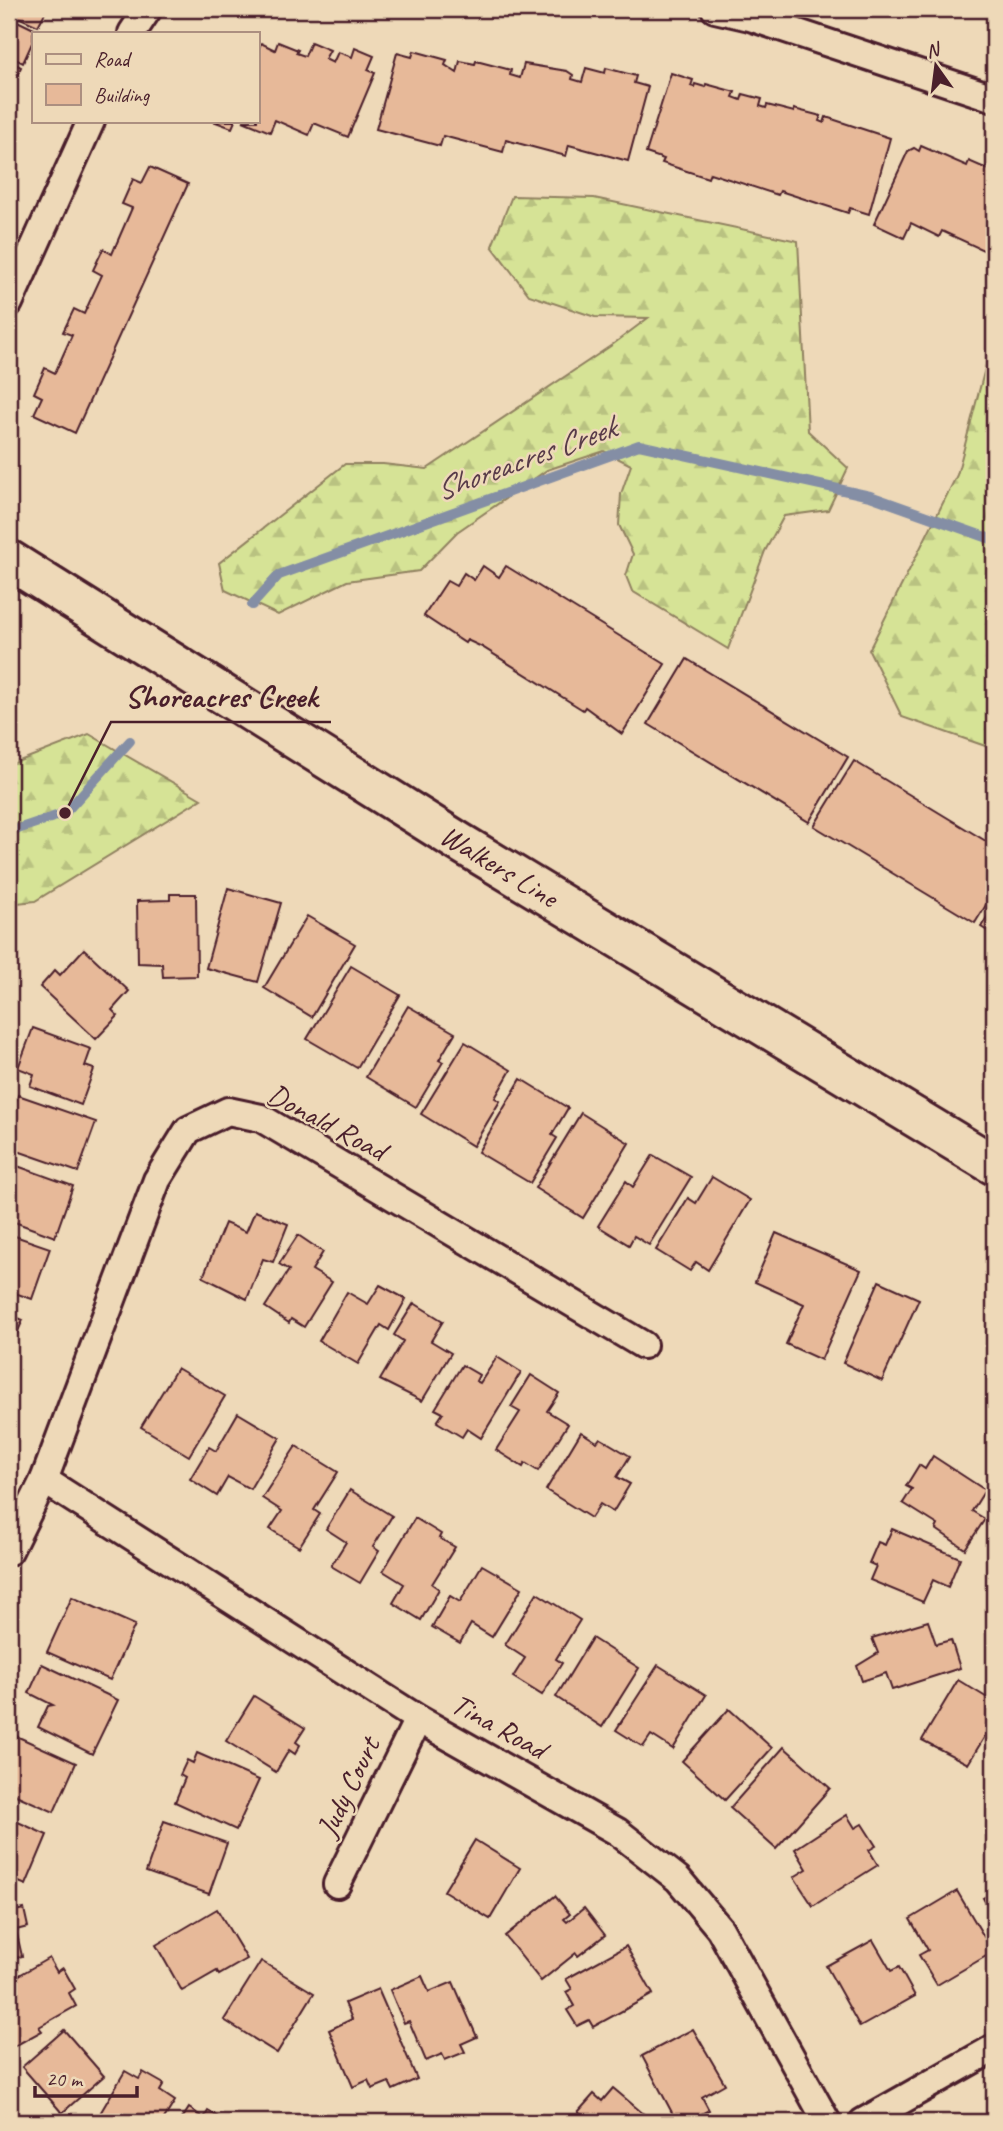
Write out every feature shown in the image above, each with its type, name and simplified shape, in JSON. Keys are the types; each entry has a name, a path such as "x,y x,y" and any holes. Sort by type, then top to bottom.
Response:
{"main road":[{"name":"Walkers Line","path":"9,560 459,842 994,1165"}],"street":[{"path":"133,32 148,9"},
{"path":"715,9 750,17 994,98"},
{"path":"9,303 92,122"},
{"name":"Donald Road","path":"9,1551 44,1480 157,1180 188,1130 228,1111 261,1118 643,1345"},
{"name":"Tina Road","path":"44,1480 418,1719 618,1832 678,1879 720,1929 827,2122"},
{"name":"Judy Court","path":"337,1884 418,1719"},
{"path":"863,2122 994,2048"}],"green space":[{"path":"512,196 594,198 798,241 808,431 848,468 828,510 784,516 765,551 728,649 632,591 626,576 633,554 619,525 621,494 631,465 604,451 547,470 457,532 419,571 347,581 278,615 225,590 219,563 345,464 383,464 427,469 648,318 595,317 529,295 492,246"},
{"path":"994,357 994,749 902,717 869,650 957,475 987,361"},
{"path":"89,734 201,799 35,901 9,904 9,765"}],"building":[{"path":"9,9 47,9 38,26 9,13"},
{"path":"9,17 38,31 32,32 32,43 23,63 9,56"},
{"path":"278,42 298,50 296,53 305,56 311,42 330,50 325,59 333,63 338,52 352,57 355,48 374,56 368,70 375,73 348,137 314,123 309,135 275,120 270,132 245,122 259,122 259,48 261,43 275,50"},
{"path":"414,51 447,60 445,65 457,73 460,61 475,64 476,61 511,70 510,75 520,78 524,64 567,71 573,75 572,79 582,82 586,68 605,73 606,68 636,76 634,83 648,87 628,161 569,145 566,156 506,140 503,152 443,136 440,146 376,129 397,53 412,57"},
{"path":"9,61 21,67 9,94"},
{"path":"671,73 693,80 691,86 694,87 695,84 705,87 706,84 735,92 733,97 741,100 743,94 762,99 760,106 766,108 767,105 794,112 794,109 821,116 819,121 824,123 826,117 890,138 869,214 850,208 848,213 780,191 778,195 710,173 708,178 662,163 664,159 646,153"},
{"path":"216,122 235,122 232,128"},
{"path":"921,146 967,166 969,161 994,172 994,255 942,231 939,237 911,223 904,238 874,224 908,151 914,148 919,151"},
{"path":"150,167 188,184 75,433 34,414 42,397 34,393 45,368 55,373 72,335 63,332 74,309 84,314 102,275 93,270 103,249 112,254 132,208 122,204 133,179 142,183"},
{"path":"483,566 499,577 506,566 665,664 622,734 585,707 583,710 482,647 467,640 465,643 424,616 447,581 456,586 464,573 474,580"},
{"path":"687,659 848,757 809,822 648,724"},
{"path":"854,761 994,846 994,892 975,923 814,826"},
{"path":"228,888 281,903 258,982 206,968"},
{"path":"170,894 196,894 197,976 163,977 162,964 138,963 137,901 170,900"},
{"path":"994,906 994,935 981,927"},
{"path":"307,916 355,944 312,1017 264,988"},
{"path":"84,949 129,991 112,1010 118,1016 96,1039 40,987 55,970 60,975"},
{"path":"351,966 400,995 357,1068 307,1039"},
{"path":"408,1006 455,1033 439,1060 443,1062 416,1107 366,1077"},
{"path":"33,1028 91,1049 85,1066 94,1069 81,1105 30,1086 34,1074 18,1068"},
{"path":"465,1042 511,1070 495,1098 500,1101 473,1146 421,1114"},
{"path":"521,1079 568,1108 552,1135 557,1138 530,1183 478,1152"},
{"path":"18,1095 96,1122 78,1172 9,1148 9,1122"},
{"path":"581,1113 629,1143 583,1218 535,1188"},
{"path":"653,1155 691,1177 649,1245 634,1236 629,1245 598,1226 626,1181 633,1187"},
{"path":"9,1163 73,1186 55,1237 9,1220"},
{"path":"712,1177 750,1200 708,1270 696,1262 690,1271 656,1250 688,1198 696,1203"},
{"path":"255,1211 288,1224 273,1262 263,1259 247,1299 203,1277 225,1223 246,1232"},
{"path":"776,1233 861,1270 821,1360 786,1344 804,1304 755,1282"},
{"path":"9,1234 50,1248 32,1299 9,1291"},
{"path":"298,1235 323,1252 312,1270 332,1282 304,1327 291,1319 289,1323 265,1307 289,1270 279,1264"},
{"path":"879,1281 919,1299 882,1381 843,1363"},
{"path":"380,1285 406,1299 389,1330 381,1325 358,1364 319,1341 347,1292 368,1304"},
{"path":"414,1303 443,1321 431,1341 451,1353 422,1401 380,1380 403,1341 394,1335"},
{"path":"9,1314 23,1320 9,1351"},
{"path":"497,1357 521,1372 481,1438 467,1429 462,1437 437,1422 443,1413 435,1409 462,1365 479,1375 476,1381 480,1383"},
{"path":"177,1368 225,1396 189,1456 141,1427"},
{"path":"531,1375 559,1393 547,1411 568,1424 538,1471 525,1463 523,1467 496,1450 520,1412 511,1407"},
{"path":"238,1413 280,1438 250,1489 228,1477 217,1496 190,1479 209,1447 216,1451"},
{"path":"994,1430 994,1462 987,1432"},
{"path":"581,1432 597,1442 600,1438 630,1456 617,1477 630,1484 613,1512 600,1504 591,1518 546,1490"},
{"path":"296,1446 338,1472 314,1510 320,1514 299,1547 270,1529 282,1511 262,1498"},
{"path":"933,1456 985,1490 972,1511 985,1519 965,1549 936,1529 938,1525 903,1503 912,1489 906,1486 919,1465 925,1469"},
{"path":"350,1490 392,1516 373,1547 379,1551 360,1583 331,1566 346,1542 326,1529"},
{"path":"415,1518 441,1534 439,1538 455,1547 432,1584 439,1589 421,1620 393,1603 404,1584 383,1571"},
{"path":"892,1529 960,1558 948,1587 933,1580 923,1602 870,1580 876,1566 869,1563 878,1542 885,1545"},
{"path":"482,1565 522,1588 492,1637 471,1624 460,1643 432,1627 450,1596 460,1602"},
{"path":"537,1593 580,1620 556,1659 562,1663 542,1695 513,1677 525,1658 505,1645"},
{"path":"72,1597 135,1625 110,1680 47,1652"},
{"path":"928,1621 936,1644 951,1640 960,1668 892,1690 886,1673 862,1681 857,1666 878,1653 872,1638"},
{"path":"592,1638 639,1668 602,1727 556,1697"},
{"path":"42,1664 118,1700 92,1754 38,1727 48,1706 53,1705 29,1693"},
{"path":"658,1665 706,1695 673,1749 651,1735 643,1747 616,1730"},
{"path":"958,1680 994,1702 994,1738 987,1733 968,1764 922,1740"},
{"path":"254,1696 305,1728 296,1742 300,1745 295,1754 289,1750 276,1772 226,1741"},
{"path":"729,1709 772,1748 725,1800 682,1761"},
{"path":"14,1735 76,1763 54,1812 9,1792 9,1747"},
{"path":"784,1747 830,1788 776,1849 730,1808"},
{"path":"197,1753 259,1780 236,1830 175,1802 185,1778 180,1775 187,1760 193,1763"},
{"path":"847,1815 855,1828 862,1824 876,1846 869,1850 878,1865 813,1906 794,1877 807,1869 795,1849"},
{"path":"9,1818 47,1835 26,1885 9,1878"},
{"path":"164,1821 227,1843 209,1894 146,1872"},
{"path":"475,1840 520,1868 490,1919 444,1891"},
{"path":"957,1891 993,1952 937,1985 919,1955 928,1950 910,1919"},
{"path":"994,1892 994,1918 983,1898"},
{"path":"555,1896 570,1914 564,1919 567,1922 584,1908 605,1935 578,1956 576,1953 541,1981 505,1936"},
{"path":"9,1907 10,1912 24,1909 28,1927 16,1930 22,1956 9,1960"},
{"path":"217,1909 247,1959 219,1975 217,1971 182,1991 156,1945"},
{"path":"873,1940 891,1971 899,1967 915,1996 860,2027 826,1966"},
{"path":"626,1946 653,1994 593,2027 589,2020 577,2026 567,2010 574,2006 566,1992 572,1989 566,1979"},
{"path":"49,1958 57,1972 63,1968 75,1989 69,1993 76,2006 39,2027 42,2031 11,2048 9,1981"},
{"path":"261,1961 314,1993 277,2053 224,2020"},
{"path":"422,1976 429,1992 453,1982 477,2037 461,2044 465,2052 445,2060 442,2054 426,2061 409,2021 404,2023 390,1990"},
{"path":"378,1989 417,2079 393,2090 389,2082 372,2089 368,2080 353,2087 329,2030 352,2019 345,2003"},
{"path":"693,2029 725,2084 702,2097 709,2110 686,2122 677,2122 642,2056"},
{"path":"64,2030 104,2076 62,2113 22,2067"},
{"path":"125,2071 139,2079 143,2072 164,2084 160,2091 175,2101 162,2122 95,2122"},
{"path":"613,2088 652,2121 582,2122 585,2118 578,2112 594,2094 602,2101"},
{"path":"189,2108 204,2118 208,2111 227,2122 180,2122"}],"waterway":[{"name":"Shoreacres Creek","path":"252,605 279,575 639,445 870,496 994,540"},
{"name":"Shoreacres Creek","path":"9,832 65,813 130,741"}],"place":[{"name":"Shoreacres Creek","path":"65,813"}]}
